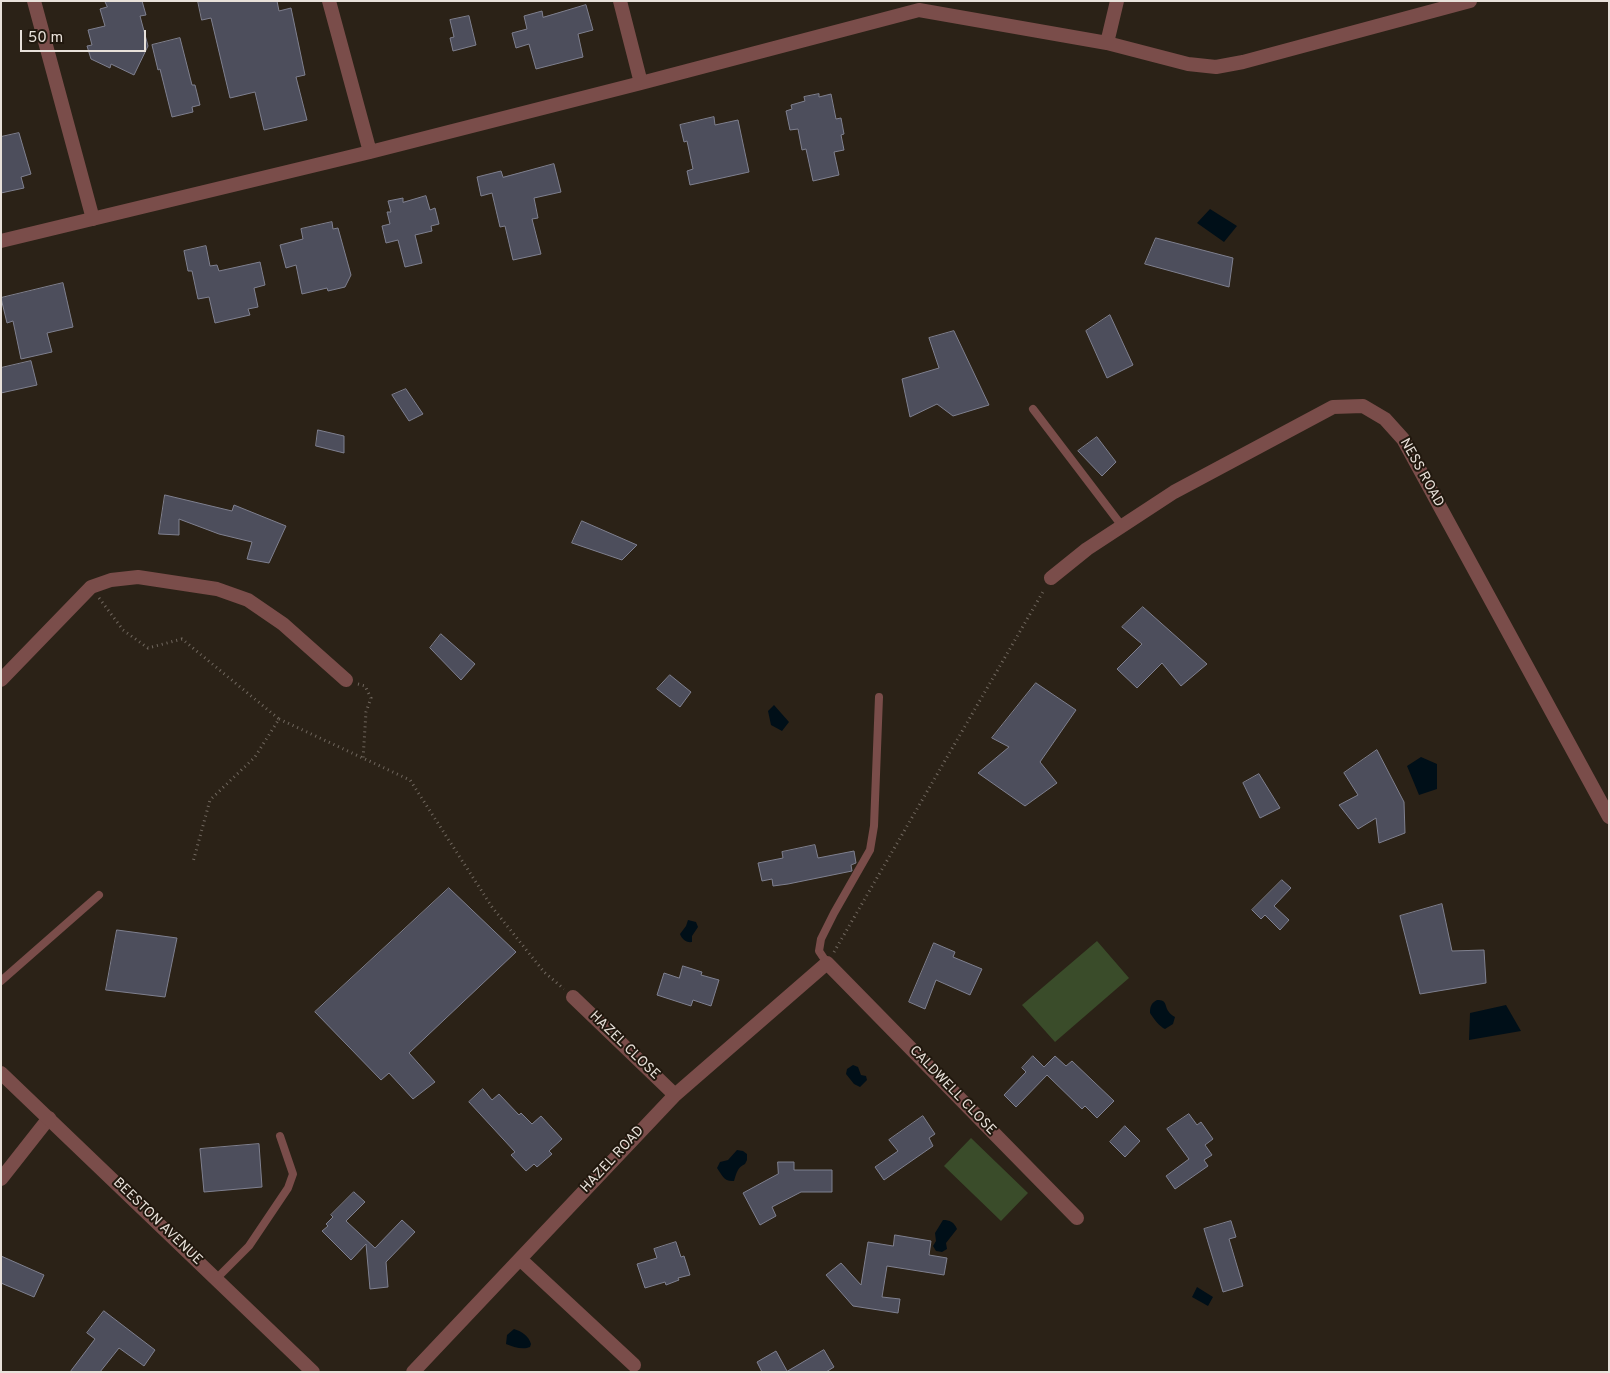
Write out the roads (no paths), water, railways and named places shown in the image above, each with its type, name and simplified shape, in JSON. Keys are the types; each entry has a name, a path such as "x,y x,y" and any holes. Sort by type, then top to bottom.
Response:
{"street":[{"path":"34,1 94,220"},
{"path":"328,1 370,152"},
{"path":"620,1 641,83"},
{"path":"1107,43 1118,1"},
{"path":"1,241 370,152 641,83 918,5 1107,43 1188,64 1216,67 1243,62 1470,1"},
{"name":"NESS ROAD","path":"1051,578 1087,549 1174,492 1334,407 1363,406 1385,419 1403,439 1609,817"},
{"path":"1,680 91,587 111,580 138,577 217,589 248,600 283,624 346,680"},
{"name":"HAZEL ROAD","path":"413,1372 674,1095 827,964"},
{"name":"CALDWELL CLOSE","path":"827,964 1077,1218"},
{"name":"HAZEL CLOSE","path":"573,997 674,1095"},
{"name":"BEESTON AVENUE","path":"1,1073 313,1372"},
{"path":"1,1179 49,1118"},
{"path":"520,1259 634,1365"}],"lane":[{"path":"1033,409 1122,526"},
{"path":"827,964 819,951 821,939 870,850 874,826 879,697"},
{"path":"1,981 99,895"},
{"path":"216,1279 249,1246 288,1188 293,1174 280,1136"}]}
